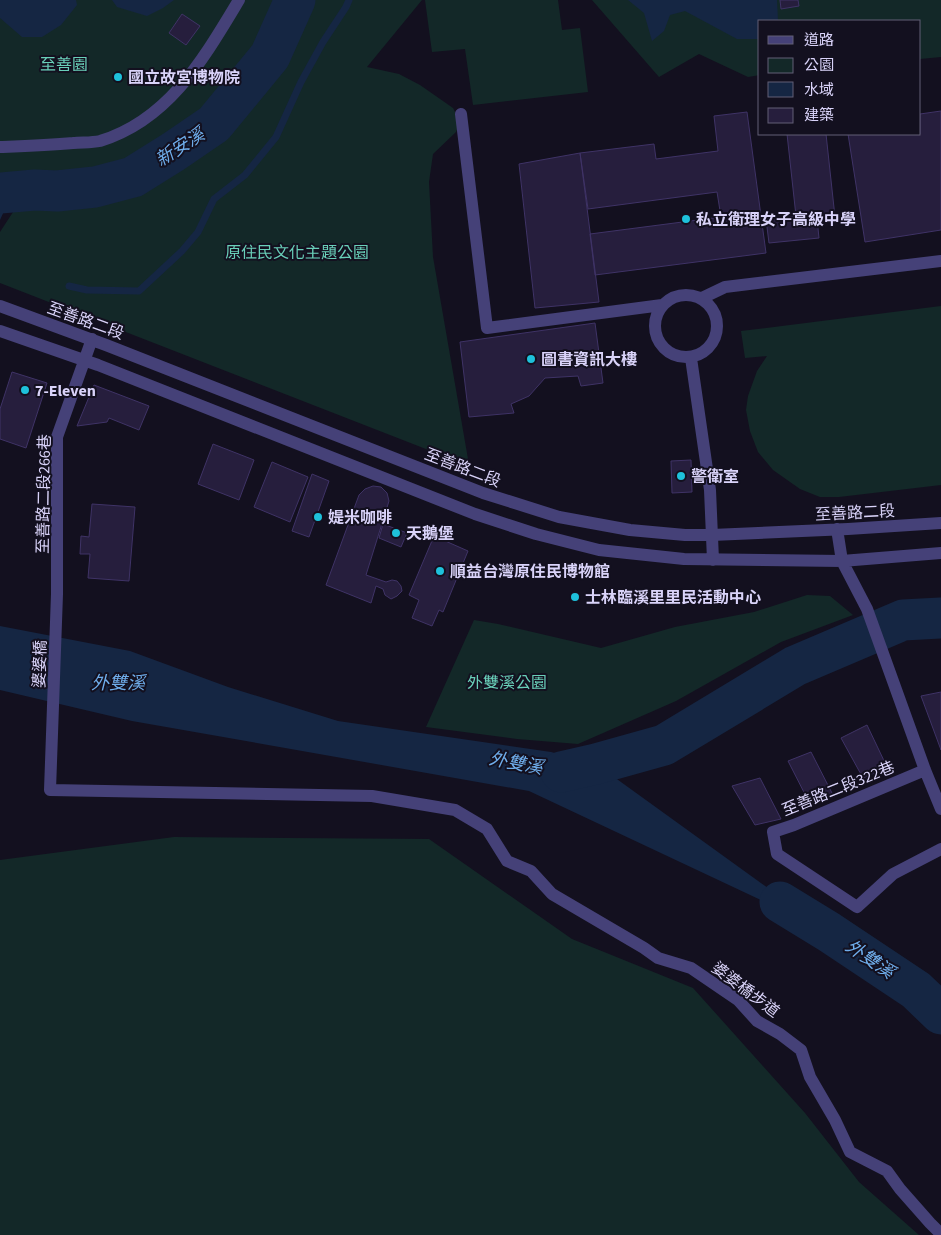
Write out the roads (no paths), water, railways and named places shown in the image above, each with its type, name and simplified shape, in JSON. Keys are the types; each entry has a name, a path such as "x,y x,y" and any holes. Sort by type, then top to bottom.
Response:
{"street":[{"path":"0,147 98,141 122,132 143,120 178,91 208,51 239,0"},
{"path":"461,114 487,328 662,305 680,295 691,295 702,298 714,313 717,333 713,342 706,350 691,358 677,356 668,351 660,344 656,335 655,324 657,314 662,305"},
{"path":"702,298 725,287 941,261"},
{"name":"至善路二段","path":"0,306 92,340 483,493 559,517 630,530 684,535 941,523"},
{"path":"0,331 85,360 475,514 536,534 599,550 684,560 842,561 941,553"},
{"name":"至善路二段266巷","path":"57,594 57,437 92,340"},
{"path":"691,358 710,490 714,560"},
{"path":"837,529 842,561 867,609 941,809"},
{"name":"婆婆橋","path":"57,594 50,790 372,796 455,810"},
{"name":"至善路二段322巷","path":"925,770 773,832 777,854 857,907 893,874 941,849"},
{"name":"婆婆橋步道","path":"455,810 487,829 507,862 531,871 552,894 658,958 692,968 738,1000 757,1021 780,1034 801,1050 810,1077 835,1120 850,1152 887,1171 900,1189 941,1234"}],"water":[{"path":"0,0 76,0 77,5 61,25 42,37 22,37 0,18"},
{"path":"112,0 174,0 147,16 117,7"},
{"path":"628,0 777,0 778,20 758,20 758,39 737,39 685,11 670,15 664,31 652,41 644,13"},
{"path":"0,176 30,180 35,190 34,196 5,209 0,220"},
{"name":"外雙溪","path":"0,626 130,651 228,687 338,721 551,752 596,764 829,932 529,791 132,721 0,690"}],"waterway":[{"name":"新安溪","path":"0,193 35,190 57,191 95,187 133,177 173,152 214,124 270,56 295,0"},
{"path":"69,286 87,290 139,291 182,251 198,232 214,199 245,175 276,137 301,82 349,0"},
{"name":"外雙溪","path":"561,772 664,745 795,666 903,620 941,618"},
{"name":"外雙溪","path":"780,902 916,990 941,1014"}],"place":[{"name":"國立故宮博物院","path":"118,77"},
{"name":"私立衛理女子高級中學","path":"686,219"},
{"name":"圖書資訊大樓","path":"531,359"},
{"name":"7-Eleven","path":"25,390"},
{"name":"警衛室","path":"681,476"},
{"name":"媞米咖啡","path":"318,517"},
{"name":"天鵝堡","path":"396,533"},
{"name":"順益台灣原住民博物館","path":"440,571"},
{"name":"士林臨溪里里民活動中心","path":"575,597"}],"park label":[{"name":"至善園","path":"64,64"},
{"name":"原住民文化主題公園","path":"297,252"},
{"name":"外雙溪公園","path":"507,682"}]}
